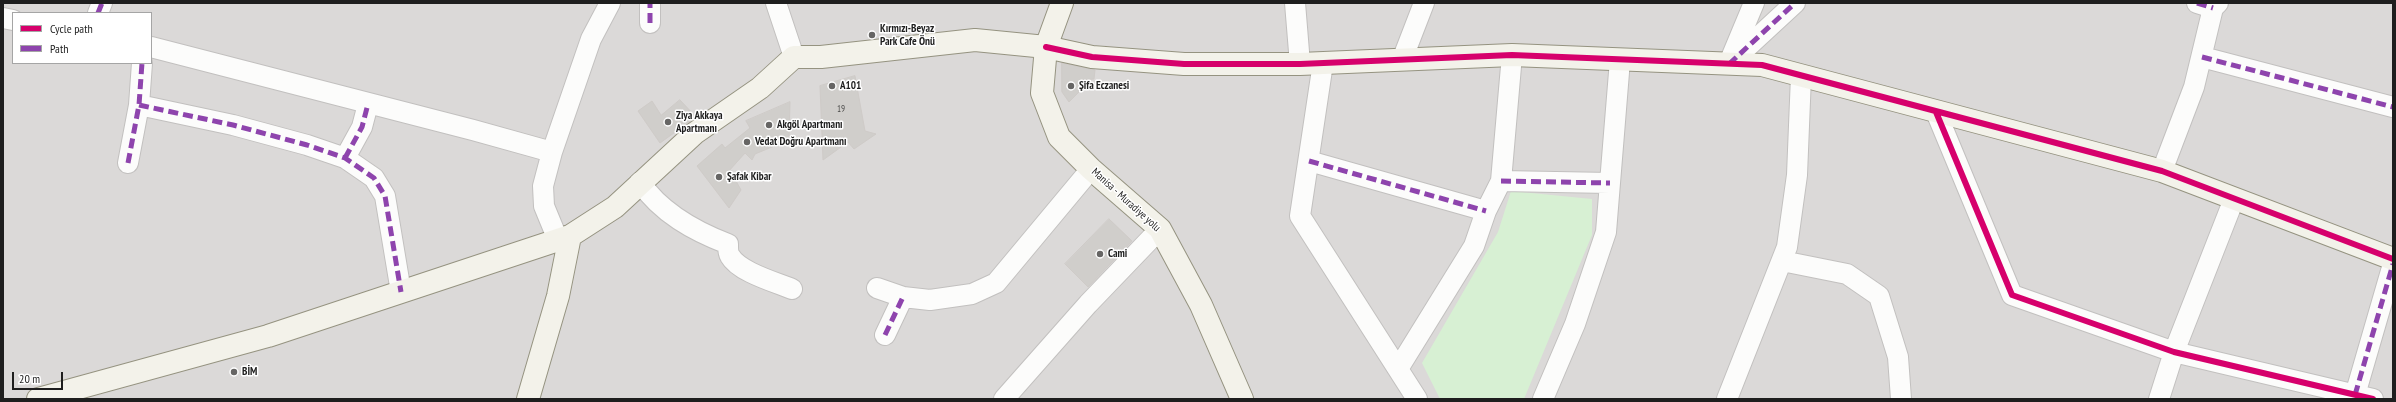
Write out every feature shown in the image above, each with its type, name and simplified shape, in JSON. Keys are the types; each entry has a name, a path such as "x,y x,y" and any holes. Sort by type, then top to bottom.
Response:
{"main road":[{"name":"Manisa - Muradiye yolu","path":"1062,3 1046,47 1042,92 1059,137 1091,169 1160,229 1201,305 1242,399"},
{"path":"38,399 88,393 268,336 564,238 615,207 640,182 695,133 760,88 794,57 821,57 975,40 1046,47 1092,57 1184,64 1300,64 1512,55 1762,65 2162,171 2393,259"},
{"path":"528,399 558,296 564,238"}],"street":[{"path":"564,238 544,206 543,186 552,152 591,39 610,3"},
{"path":"650,3 650,23"},
{"path":"776,3 794,57"},
{"path":"1295,3 1300,64"},
{"path":"1402,60 1424,3"},
{"path":"1729,64 1754,3"},
{"path":"1729,64 1795,3"},
{"path":"2162,171 2194,87 2202,57 2209,5"},
{"path":"152,47 552,152"},
{"path":"1398,369 1474,246 1486,211 1501,181 1512,55"},
{"path":"2202,57 2393,108"},
{"path":"1543,399 1575,324 1606,232 1620,60"},
{"path":"1323,63 1300,216 1417,399"},
{"path":"128,163 139,105 142,64"},
{"path":"1727,399 1788,247 1798,175 1801,76"},
{"path":"346,158 362,127 368,104"},
{"path":"139,105 233,125 307,145 346,158 374,178 385,196 401,292"},
{"path":"1936,112 2012,295 2174,352 2364,397 2393,264"},
{"path":"1309,161 1486,211"},
{"path":"877,288 903,297 930,300 972,294 996,284 1091,169"},
{"path":"1501,181 1610,183"},
{"path":"640,182 651,199 695,231 728,244 729,255 735,262 753,273 792,288"},
{"path":"2159,399 2174,352 2234,199"},
{"path":"1004,399 1088,304 1160,229"},
{"path":"1782,261 1846,274 1879,296 1898,357 1901,399"},
{"path":"885,335 903,297"}],"shaded area":[{"path":"3,3 2393,3 2393,399 3,399"}],"green space":[{"path":"1511,191 1592,199 1592,235 1524,399 1440,399 1422,363 1498,232"}],"building":[{"name":"Şifa Eczanesi","path":"1062,63 1095,70 1094,79 1081,80 1079,92 1069,102 1062,92"},
{"path":"855,76 865,131 876,134 854,149 848,142 823,160 820,86"},
{"name":"Ziya Akkaya Apartmanı","path":"680,100 696,117 660,143 638,111 652,101 661,115"},
{"path":"790,102 789,140 755,154 752,160 745,153 728,172 736,181 741,190 729,208 697,166 722,144 725,148 750,128 746,121"},
{"name":"Cami","path":"1109,219 1132,241 1088,287 1065,264"}],"marked path":[{"path":"98,12 102,3"},
{"path":"650,3 650,23"},
{"path":"1729,64 1795,3"},
{"path":"2197,3 2213,8"},
{"path":"2202,57 2393,107"},
{"path":"128,163 139,105 142,64"},
{"path":"345,158 362,127 368,104"},
{"path":"139,105 233,125 307,145 345,158 374,178 385,196 401,292"},
{"path":"1309,161 1486,211"},
{"path":"1501,181 1610,183"},
{"path":"2355,395 2393,264"},
{"path":"885,335 903,297"}],"cycle path":[{"path":"1046,47 1092,57 1184,64 1300,64 1512,55 1762,65 2162,171 2393,259"},
{"path":"1936,112 2012,295 2174,352 2373,399"}],"place":[{"name":"Kırmızı-Beyaz Park Cafe Önü","path":"872,35"},
{"name":"A101","path":"832,86"},
{"name":"Şifa Eczanesi","path":"1071,86"},
{"name":"Ziya Akkaya Apartmanı","path":"668,122"},
{"name":"Akgöl Apartmanı","path":"769,125"},
{"name":"Vedat Doğru Apartmanı","path":"747,142"},
{"name":"Şafak Kibar","path":"719,177"},
{"name":"Cami","path":"1100,254"},
{"name":"BİM","path":"234,372"}]}
